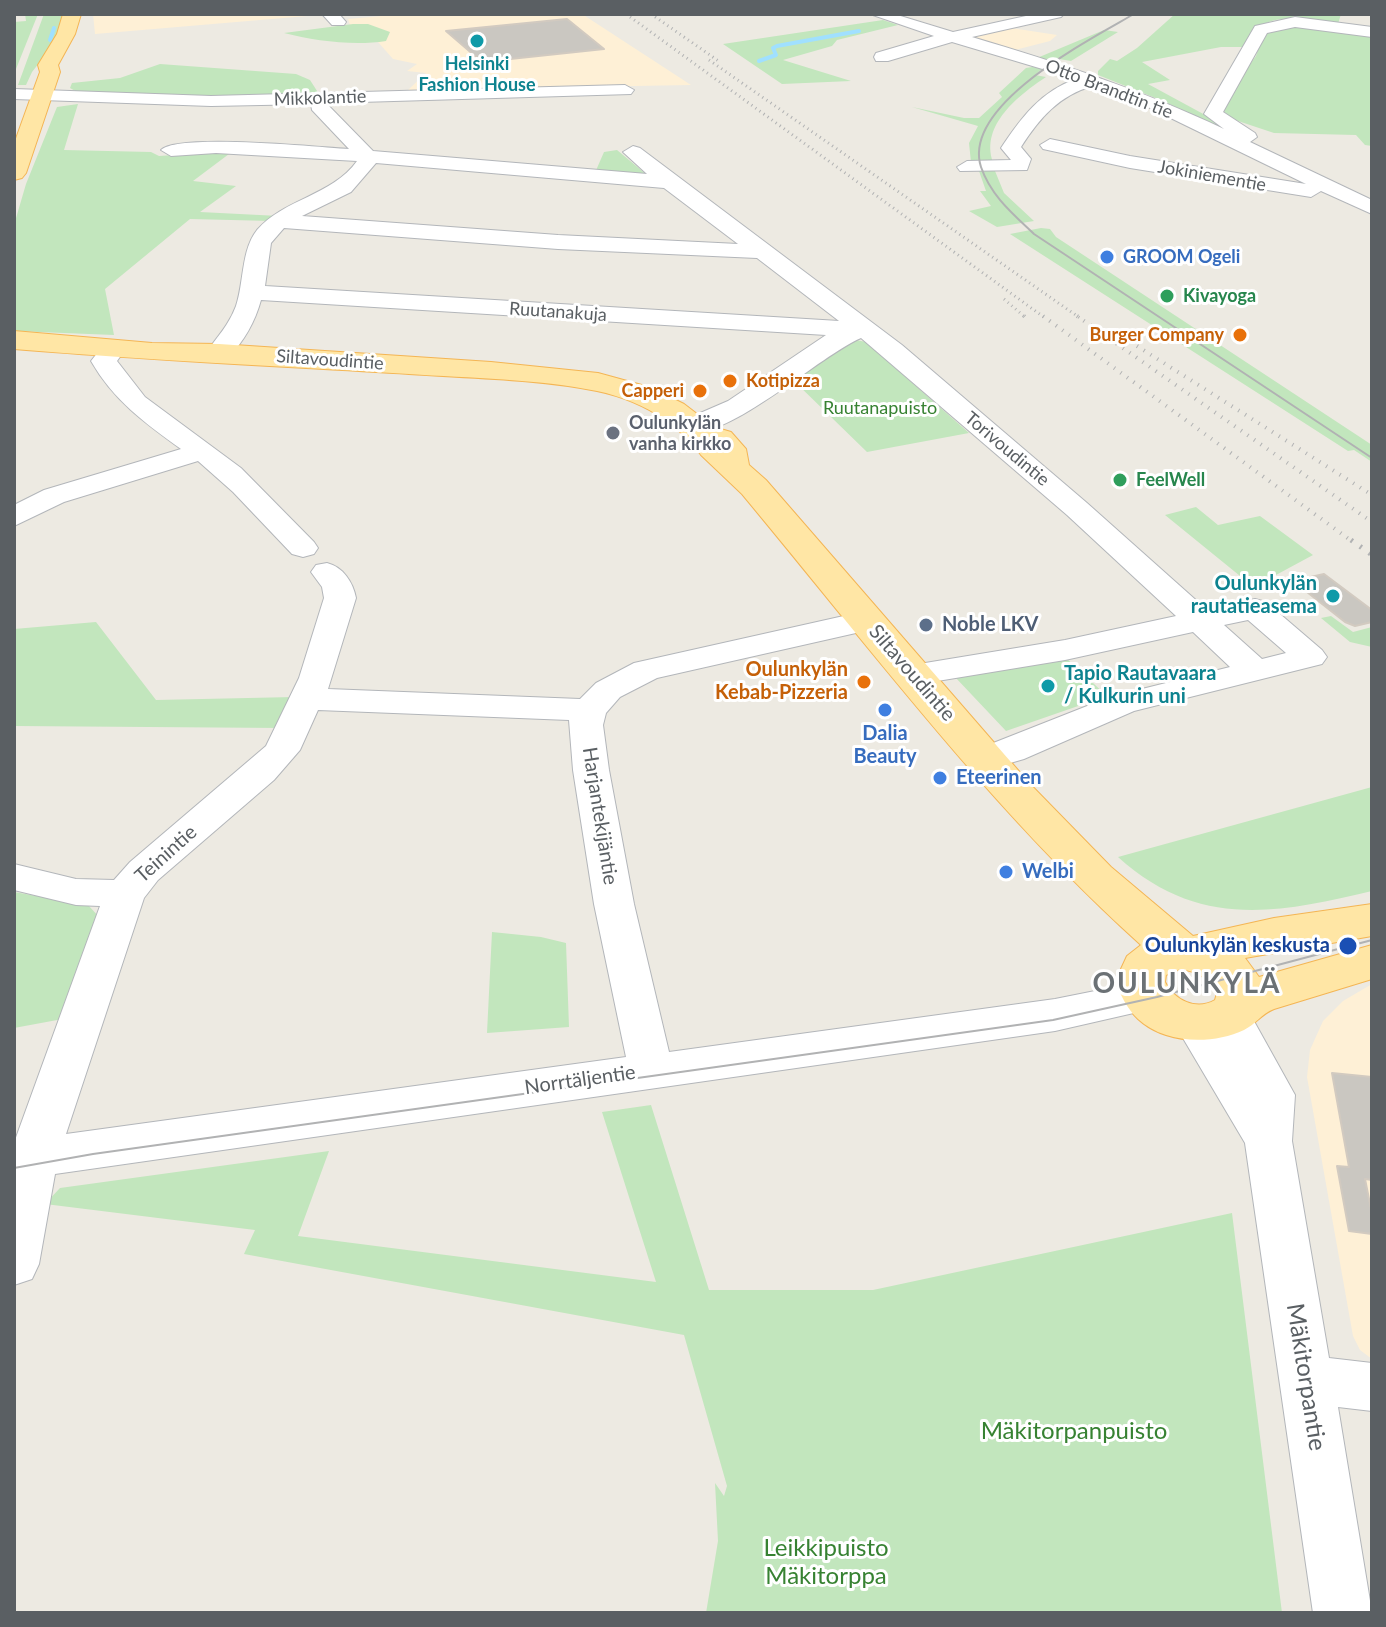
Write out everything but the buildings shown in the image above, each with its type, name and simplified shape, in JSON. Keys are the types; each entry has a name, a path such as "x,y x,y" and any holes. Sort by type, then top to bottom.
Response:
{"main road":[{"path":"14,173 32,123 27,115 28,95 50,72 48,65 66,34 72,14"},
{"name":"Siltavoudintie","path":"14,340 174,353 219,353 491,371 585,382 629,397 643,398 673,411 733,464 986,759 1095,878 1106,903 1165,967"},
{"path":"1165,967 1274,934 1372,920"},
{"path":"1165,967 1207,957 1232,973 1242,993 1222,1014"},
{"path":"1165,967 1161,1011 1222,1014 1256,996 1286,990 1372,962"}],"street":[{"name":"Otto Brandtin tie","path":"878,14 1094,80 1152,102 1329,189"},
{"path":"882,57 1056,14"},
{"path":"1261,155 1267,153 1261,145 1213,114 1258,32 1266,26 1295,22 1372,32"},
{"path":"967,167 1020,166 1021,159 1011,148 1037,108 1061,90 1094,80"},
{"name":"Mikkolantie","path":"28,95 228,101 625,90"},
{"path":"318,106 368,157"},
{"name":"Jokiniementie","path":"1050,145 1296,190 1329,189 1372,208"},
{"path":"171,150 216,147 669,182"},
{"name":"Torivoudintie","path":"633,152 864,328 1077,509 1256,672"},
{"path":"219,353 237,331 253,292 262,239 280,221 347,188 357,178 368,157"},
{"path":"280,221 586,244 763,252"},
{"name":"Ruutanakuja","path":"253,292 864,328"},
{"path":"698,430 734,412 834,339 864,328"},
{"path":"115,347 104,358 112,378 139,409 203,451"},
{"path":"14,517 54,496 203,451"},
{"name":"Teinintie","path":"14,1264 24,1160 125,894 144,871 261,772 282,750 307,699 340,598 338,587 315,560 203,451"},
{"path":"913,675 1065,650 1255,609 1310,657 1122,704 986,759"},
{"path":"307,699 589,710 608,690 646,670 866,621"},
{"name":"Harjantekijäntie","path":"589,710 585,725 614,904 651,1071"},
{"path":"14,877 76,892 125,894"},
{"name":"Norrtäljentie","path":"24,1160 1055,1015 1165,967"},
{"name":"Mäkitorpantie","path":"1222,1014 1268,1141 1343,1613"},
{"path":"1305,1379 1372,1387"}],"shaded area":[{"path":"93,14 318,14 319,15 95,34"},
{"path":"403,14 582,14 691,85 408,90 426,73 407,71 417,64 393,59 363,25 350,25 348,19"},
{"path":"1005,27 1057,35 1050,41 1015,50 969,37"},
{"path":"1372,984 1372,1359 1360,1350 1353,1336 1307,1077 1310,1050 1323,1021 1343,1001"}],"green space":[{"path":"25,14 38,14 14,74 14,22 26,21"},
{"path":"44,14 65,14 54,44 26,85 18,85"},
{"path":"1175,14 1341,14 1338,24 1298,19 1269,22 1258,30 1248,47 1221,47 1142,62 1170,80 1148,84 1242,139 1163,101 1098,75 1110,59 1117,61 1137,48"},
{"path":"883,20 898,25 837,40 832,46 783,60 851,81 782,84 723,44"},
{"path":"368,24 390,32 386,41 361,43 284,33"},
{"path":"1292,24 1372,33 1372,146 1365,145 1356,135 1274,133 1223,116 1226,96 1256,56 1264,32"},
{"path":"1104,30 1118,32 1071,61 1059,59 1054,62 1037,58"},
{"path":"160,64 296,74 310,80 319,94 199,97 77,92 70,88 72,83 120,78"},
{"path":"1026,68 1043,68 1035,75 1046,77 1004,112 992,136 990,148 993,162 971,162 969,143 978,126 912,107 964,118 979,118 1002,97 999,93"},
{"path":"78,104 64,150 151,152 159,156 233,151 193,181 236,186 200,212 279,216 272,221 190,219 105,289 114,335 14,331 14,225 26,184 57,107"},
{"path":"617,150 647,175 594,175 604,152"},
{"path":"979,171 995,171 1004,193 1034,221 997,227 969,211 991,206 980,191 986,191"},
{"path":"1050,229 1056,237 1372,445 1372,462 1354,450 1348,451 1010,234"},
{"name":"Ruutanapuisto","path":"856,340 866,342 969,433 867,452 794,381 845,343"},
{"path":"1196,507 1218,525 1260,516 1313,555 1263,582 1268,591 1261,593 1165,515"},
{"path":"1331,616 1353,632 1372,627 1372,647 1350,642 1321,618"},
{"path":"96,622 156,700 294,697 282,728 14,726 14,629"},
{"path":"1065,657 1107,696 1006,731 955,677"},
{"path":"1372,787 1372,891 1303,906 1239,910 1178,896 1148,880 1118,857"},
{"path":"14,892 88,905 101,919 68,1018 14,1028"},
{"path":"492,932 566,943 569,1027 487,1033"},
{"name":"Mäkitorpanpuisto","path":"651,1105 709,1290 873,1290 1232,1213 1282,1613 706,1613 718,1541 715,1483 724,1496 727,1486 684,1335 244,1254 255,1230 45,1204 60,1188 329,1151 298,1236 656,1282 602,1112"}],"waterway":[{"path":"50,40 54,28"},
{"path":"759,61 776,55 773,48 777,46 859,31"}],"tram line":[{"path":"1134,14 1061,57 1009,98 990,120 980,144 981,167 985,177 1003,204 1034,234 1372,458"},
{"path":"14,1168 93,1154 1053,1020 1157,997 1372,940"}],"railway":[{"path":"626,14 1045,318"},
{"path":"651,14 720,62"},
{"path":"709,60 1080,318"},
{"path":"1004,299 1026,318"},
{"path":"1043,316 1353,542"},
{"path":"1077,316 1372,522"},
{"path":"1137,346 1372,495"},
{"path":"1351,540 1372,555"}],"place":[{"name":"Helsinki Fashion House","path":"477,41"},
{"name":"GROOM Ogeli","path":"1107,257"},
{"name":"Kivayoga","path":"1167,296"},
{"name":"Burger Company","path":"1240,335"},
{"name":"Kotipizza","path":"730,381"},
{"name":"Capperi","path":"700,391"},
{"name":"Oulunkylän vanha kirkko","path":"613,433"},
{"name":"FeelWell","path":"1120,480"},
{"name":"Oulunkylän rautatieasema","path":"1333,596"},
{"name":"Noble LKV","path":"926,625"},
{"name":"Oulunkylän Kebab-Pizzeria","path":"864,682"},
{"name":"Tapio Rautavaara / Kulkurin uni","path":"1048,686"},
{"name":"Dalia Beauty","path":"885,710"},
{"name":"Eteerinen","path":"940,778"},
{"name":"Welbi","path":"1006,872"},
{"name":"Oulunkylän keskusta","path":"1348,946"}],"district":[{"name":"OULUNKYLÄ","path":"1187,984"}],"park label":[{"name":"Leikkipuisto Mäkitorppa","path":"826,1562"}]}
